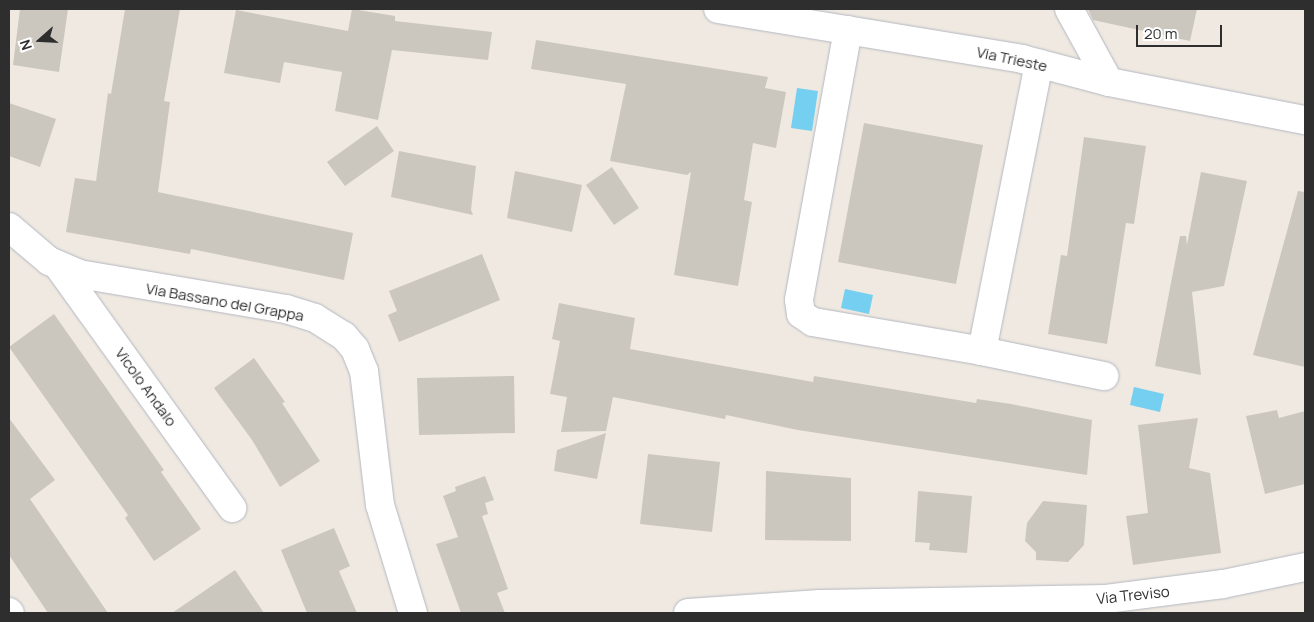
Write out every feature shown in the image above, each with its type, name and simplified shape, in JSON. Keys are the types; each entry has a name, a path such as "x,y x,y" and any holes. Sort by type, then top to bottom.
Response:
{"street":[{"name":"Via Trieste","path":"718,9 1040,64 1109,82 1305,120"},
{"path":"1069,9 1109,82"},
{"path":"848,30 799,300 801,314 813,322 1104,376"},
{"path":"982,352 1040,64"},
{"name":"Via Bassano del Grappa","path":"9,227 59,267 109,282 286,309 315,318 344,336 355,349 364,371 380,505 413,613"},
{"name":"Vicolo Andalo","path":"59,267 232,508"},
{"name":"Via Treviso","path":"688,613 820,604 1106,599 1224,584 1305,566"}],"water":[{"path":"797,88 818,91 812,131 791,128"},
{"path":"845,289 873,295 869,314 841,308"},
{"path":"1134,387 1164,394 1160,412 1130,405"}],"building":[{"path":"20,9 68,9 59,72 13,65"},
{"path":"125,9 180,9 164,101 170,102 158,192 353,233 344,280 191,249 190,254 66,232 75,178 96,181 108,93 111,94"},
{"path":"352,9 395,16 395,21 492,32 488,60 392,50 378,120 335,111 342,72 284,62 280,83 224,73 236,10 348,31"},
{"path":"1088,9 1197,9 1190,41 1093,20"},
{"path":"536,40 768,77 765,88 786,92 776,148 753,143 744,200 752,202 738,286 674,275 691,172 687,175 610,161 626,84 531,69"},
{"path":"9,103 56,119 40,167 9,156"},
{"path":"864,123 983,145 956,284 838,262"},
{"path":"377,126 394,151 345,186 327,162"},
{"path":"1084,137 1146,146 1134,224 1126,223 1107,344 1048,334 1061,255 1067,256"},
{"path":"399,151 476,166 471,210 473,215 391,197"},
{"path":"612,167 639,208 614,225 586,185"},
{"path":"515,171 582,185 572,232 507,218"},
{"path":"1201,172 1247,181 1224,286 1192,292 1201,375 1155,366 1180,236 1186,236 1187,245"},
{"path":"1298,191 1305,192 1305,367 1253,355"},
{"path":"482,254 500,300 399,342 388,315 397,311 389,291"},
{"path":"559,303 635,318 630,349 813,382 814,376 976,403 977,399 1011,404 1092,420 1087,475 798,430 726,415 725,419 613,397 606,431 561,432 567,397 550,394 560,341 552,339"},
{"path":"54,314 164,470 161,472 201,529 154,561 125,518 128,515 9,347"},
{"path":"254,358 285,402 282,403 320,461 280,487 252,440 214,388"},
{"path":"514,376 515,433 419,435 417,378"},
{"path":"1277,410 1279,418 1305,411 1305,484 1265,494 1246,416"},
{"path":"9,418 55,480 30,499 108,613 48,613 9,555"},
{"path":"1198,418 1189,468 1210,473 1221,553 1133,565 1126,516 1148,513 1138,425"},
{"path":"606,433 597,479 554,471 557,450"},
{"path":"648,454 720,462 712,532 640,524"},
{"path":"766,471 851,478 851,541 765,540"},
{"path":"485,476 494,500 485,503 488,514 482,516 508,589 497,593 505,613 461,613 436,544 458,537 443,496 456,491 455,487"},
{"path":"918,491 972,496 967,553 929,550 930,543 915,542"},
{"path":"1043,501 1087,505 1084,545 1068,562 1036,560 1036,552 1025,541 1027,523"},
{"path":"334,528 350,566 339,571 357,613 307,613 281,550"},
{"path":"235,570 264,613 172,613"}]}
